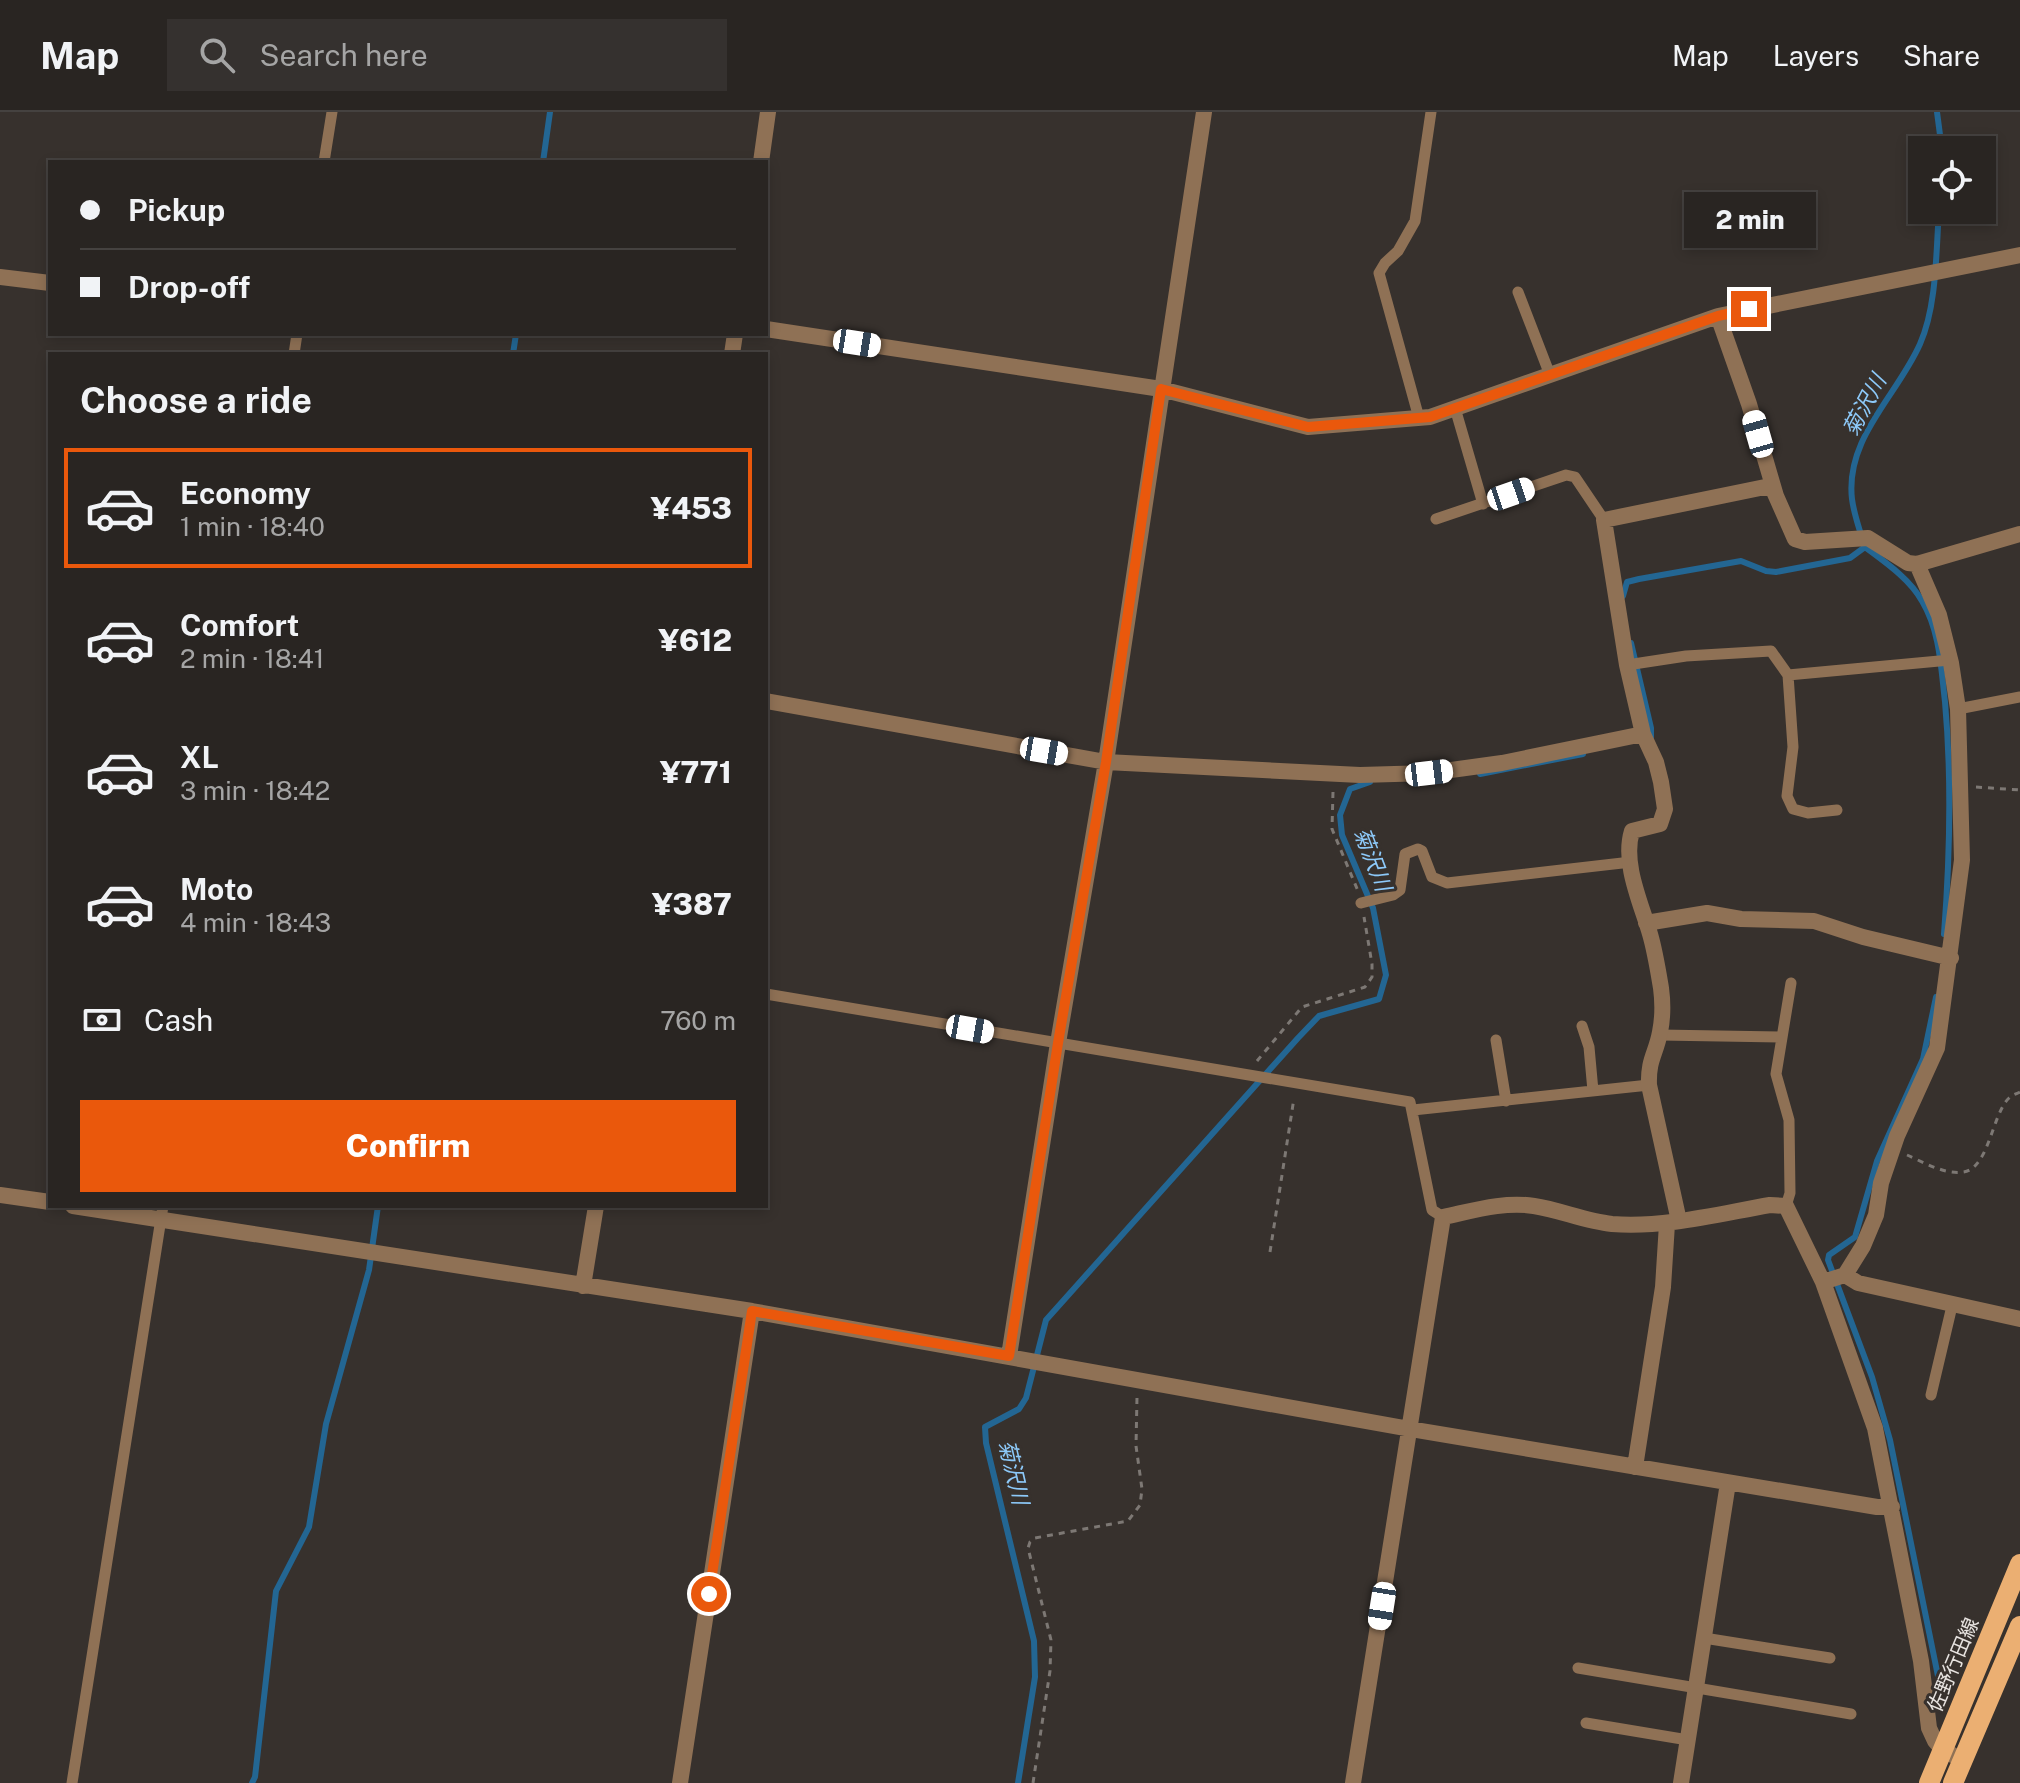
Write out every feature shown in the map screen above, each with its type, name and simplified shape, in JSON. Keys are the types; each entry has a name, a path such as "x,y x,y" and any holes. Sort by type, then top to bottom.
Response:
{"main road":[{"name":"佐野行田線","path":"1929,1783 2020,1564"},
{"path":"1953,1783 2020,1626"}],"street":[{"path":"761,160 768,112"},
{"path":"1009,1356 1106,762 1204,112"},
{"path":"768,329 1161,389 1308,427 1419,418 1718,316 2020,255"},
{"path":"0,277 48,283"},
{"path":"1718,316 1749,404 1776,496"},
{"path":"1635,1467 1673,1222 1649,1085 1648,1065 1660,1035 1663,1011 1661,987 1631,862 1632,831 1660,824 1665,809 1656,762 1643,734 1627,665 1604,520 1765,487 1773,489 1795,539 1805,542 1868,538 1908,563 1917,564 2020,534"},
{"path":"1823,1282 1845,1275 1863,1246 1876,1215 1881,1183 1893,1150 1937,1048 1951,958 1962,860 1958,709 1939,615 1917,564"},
{"path":"768,701 1106,762 1339,773 1429,773 1502,763 1643,734"},
{"path":"1646,923 1707,913 1741,919 1814,921 1863,937 1951,958"},
{"path":"0,1195 48,1202"},
{"path":"1353,1783 1443,1217 1503,1206 1533,1206 1613,1224 1673,1222 1770,1205 1786,1206 1823,1282 1875,1428 1921,1661 1929,1728 1943,1750 1962,1760"},
{"path":"98,1208 162,1213 583,1286 752,1311 1410,1429 1728,1483 1892,1507"},
{"path":"583,1286 596,1208"},
{"path":"1845,1275 1858,1283 2020,1319"},
{"path":"680,1783 752,1311"},
{"path":"1681,1783 1728,1483"}],"lane":[{"path":"324,160 332,112"},
{"path":"1419,418 1379,273 1407,238 1415,221 1431,112"},
{"path":"1518,292 1550,375"},
{"path":"1455,408 1483,504"},
{"path":"1436,519 1570,475 1581,484 1604,520"},
{"path":"1627,665 1686,656 1771,651 1788,675 1793,747 1787,796 1793,809 1808,813 1837,810"},
{"path":"1788,675 1950,660"},
{"path":"1958,709 2020,697"},
{"path":"1361,903 1393,895 1400,890 1405,854 1411,850 1422,851 1432,877 1447,883 1631,862"},
{"path":"1786,1206 1790,1193 1789,1120 1776,1074 1791,983"},
{"path":"768,994 1410,1102 1432,1210 1443,1217"},
{"path":"1582,1026 1589,1047 1593,1091"},
{"path":"1660,1035 1782,1037"},
{"path":"1496,1040 1506,1101"},
{"path":"1413,1110 1649,1085"},
{"path":"72,1783 162,1213"},
{"path":"1931,1395 1952,1306"},
{"path":"1704,1638 1830,1658"},
{"path":"1578,1668 1851,1714"},
{"path":"1586,1723 1688,1740"}],"path":[{"path":"1246,1075 1302,1007 1365,987 1372,977 1371,946 1361,903 1332,829 1331,797 1339,773"},
{"path":"1961,782 1985,789 2020,790"},
{"path":"1270,1252 1296,1084"},
{"path":"1893,1150 1938,1167 1964,1172 1972,1169 1982,1156 2002,1109 2009,1099 2020,1092"},
{"path":"1033,1783 1050,1671 1051,1640 1028,1548 1035,1538 1128,1521 1137,1512 1142,1489 1136,1446 1137,1382"}],"waterway":[{"path":"543,160 550,112"},
{"name":"菊沢川","path":"1937,112 1940,136"},
{"name":"菊沢川","path":"1623,596 1627,582 1639,579 1741,561 1776,572 1850,558 1865,547 1852,499 1856,456 1926,329 1935,278 1938,224"},
{"path":"513,352 516,336"},
{"path":"1865,547 1911,585 1928,613 1936,637 1949,760 1949,847 1944,934"},
{"name":"菊沢川","path":"1631,643 1651,737"},
{"name":"菊沢川","path":"1480,774 1583,754"},
{"name":"菊沢川","path":"1018,1783 1035,1677 1034,1641 986,1443 985,1427 1019,1409 1026,1398 1046,1320 1298,1038 1319,1016 1379,999 1386,975 1373,908 1342,835 1340,815 1350,789 1370,782"},
{"path":"1936,997 1923,1059 1877,1161 1855,1237 1829,1255 1828,1260 1872,1377 1890,1440 1940,1686"},
{"path":"252,1783 276,1591 309,1527 326,1424 369,1270 378,1208"}],"route":[{"path":"709,1594 752,1311 1009,1356 1106,762 1161,389 1308,427 1430,417 1718,316 1749,309"}]}
